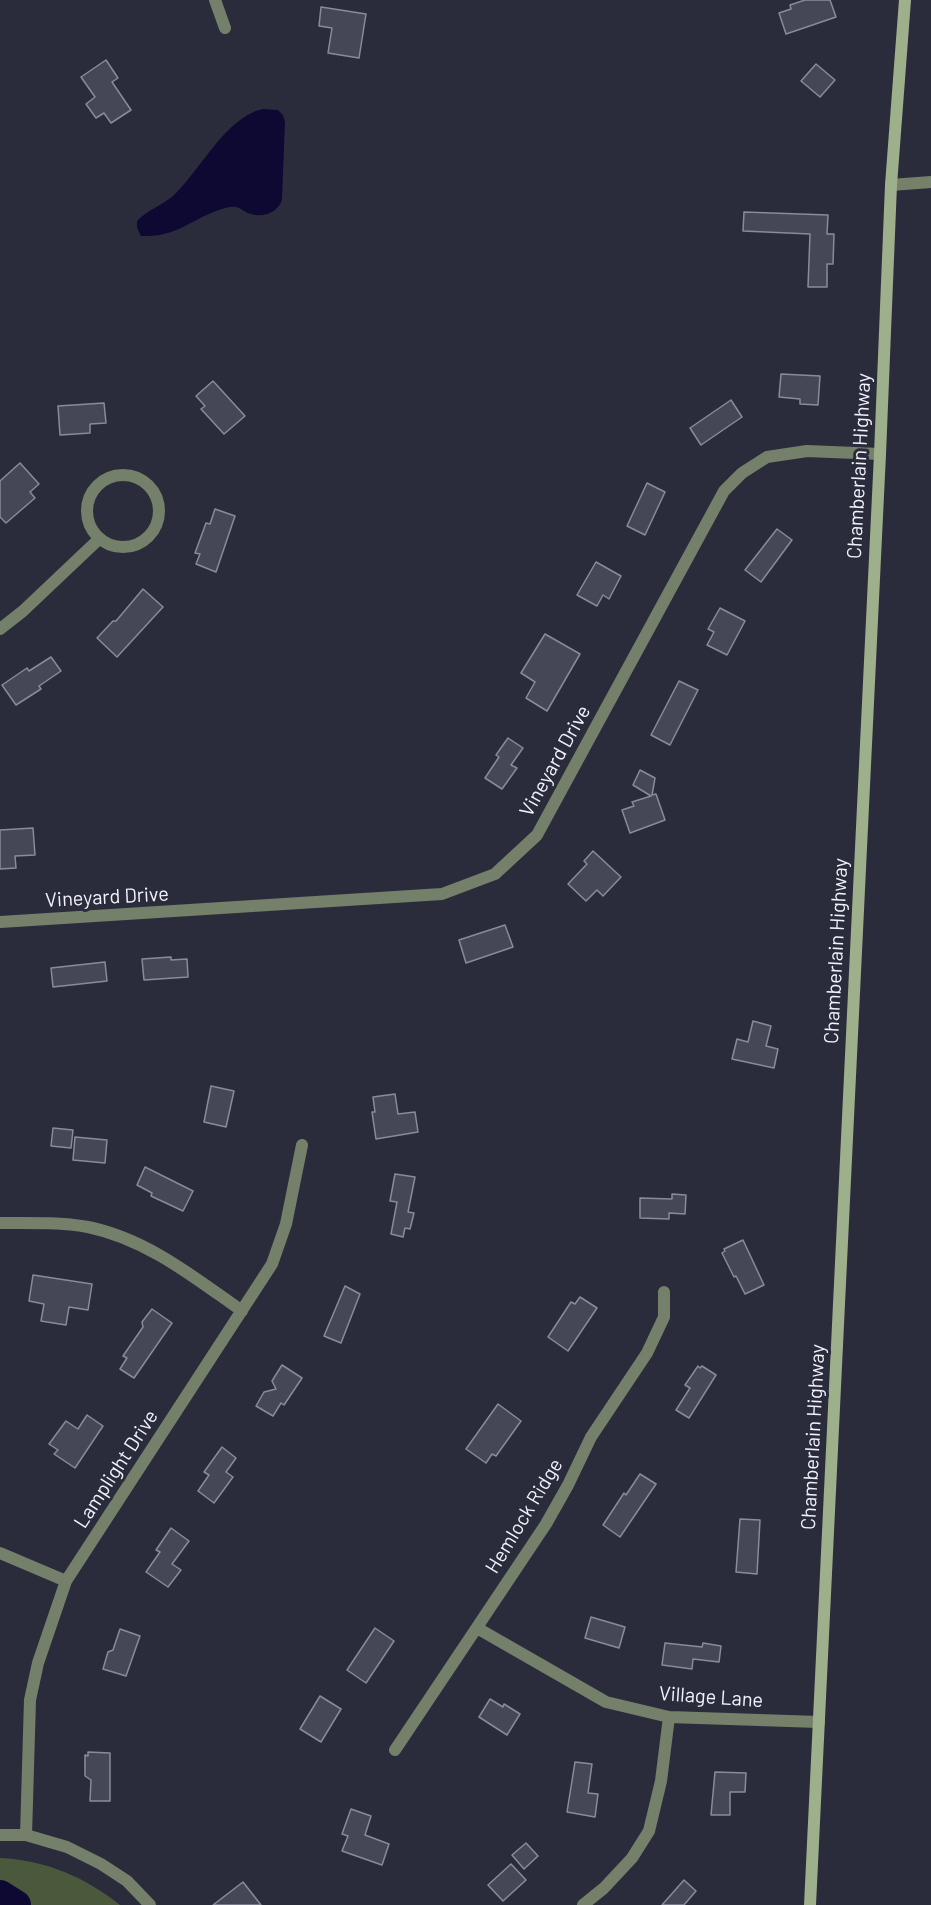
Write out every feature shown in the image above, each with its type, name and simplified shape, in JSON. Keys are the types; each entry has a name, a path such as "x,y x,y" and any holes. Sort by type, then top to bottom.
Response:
{"main road":[{"name":"Chamberlain Highway","path":"810,1905 891,186 905,0"}],"street":[{"path":"215,0 225,28"},
{"path":"891,186 931,182"},
{"name":"Vineyard Drive","path":"0,922 442,894 495,874 537,835 724,491 742,473 767,457 807,451 880,454"},
{"path":"120,474 134,476 147,483 156,494 159,508 158,522 151,534 140,543 126,547 111,546 99,538 90,527 86,514 88,499 94,487 106,478 120,474"},
{"path":"0,629 23,611 99,538"},
{"name":"Lamplight Drive","path":"26,1835 30,1700 38,1663 66,1581 272,1264 286,1224 302,1144"},
{"path":"0,1223 89,1227 124,1238 165,1257 242,1311"},
{"name":"Hemlock Ridge","path":"395,1750 546,1524 591,1437 647,1353 664,1317 664,1292"},
{"path":"0,1553 66,1581"},
{"name":"Village Lane","path":"477,1628 606,1702 669,1717 819,1722"},
{"path":"583,1905 604,1888 632,1858 649,1831 661,1781 669,1717"},
{"path":"0,1835 26,1835 67,1847 101,1864 127,1881 150,1905"}],"green space":[{"path":"0,1858 49,1866 79,1878 120,1905 0,1905"}],"shaded area":[{"path":"263,109 278,110 285,122 282,200 277,208 261,215 230,207 218,210 178,230 155,236 141,236 137,228 137,221 174,195 215,145 238,122"}],"building":[{"path":"805,0 830,0 836,17 786,34 779,13 791,9 790,5"},
{"path":"321,7 366,14 359,58 328,53 332,28 319,26"},
{"path":"106,60 118,78 112,82 131,110 111,123 104,113 96,118 86,104 95,97 81,77"},
{"path":"816,64 835,80 820,97 801,81"},
{"path":"744,212 828,215 827,234 834,234 833,264 827,264 827,287 808,287 810,234 743,231"},
{"path":"781,374 820,376 818,405 800,404 800,399 779,397"},
{"path":"213,381 245,416 224,434 201,409 205,406 196,396"},
{"path":"731,400 742,417 701,445 690,428"},
{"path":"104,403 106,423 90,424 90,433 60,435 58,406"},
{"path":"20,463 39,484 30,492 35,498 6,523 0,517 0,481"},
{"path":"647,483 665,492 645,535 627,526"},
{"path":"215,509 235,516 216,572 196,564 200,554 195,553 206,523 210,524"},
{"path":"777,529 792,540 761,582 745,570"},
{"path":"596,562 621,576 609,599 603,595 597,606 577,595"},
{"path":"143,589 163,607 117,657 97,638 113,621 116,621"},
{"path":"720,608 745,621 727,655 707,645 714,632 708,629"},
{"path":"545,634 580,654 547,711 526,698 535,682 521,673"},
{"path":"51,657 61,671 39,686 41,689 16,705 2,685 27,668 29,671"},
{"path":"679,681 698,690 670,745 651,735"},
{"path":"508,738 523,748 511,765 517,768 502,789 485,778 499,757 496,755"},
{"path":"640,770 655,778 652,795 656,794 665,820 630,833 622,810 634,806 632,802 651,796 633,785"},
{"path":"33,828 35,855 15,856 16,868 0,869 0,830"},
{"path":"593,851 621,877 603,896 597,890 586,901 568,884 587,864 584,861"},
{"path":"505,925 513,947 466,963 459,940"},
{"path":"171,957 171,960 187,959 188,977 144,980 142,959"},
{"path":"105,962 107,981 53,987 51,968"},
{"path":"753,1021 771,1026 766,1046 778,1049 774,1068 732,1059 737,1039 748,1042"},
{"path":"211,1086 234,1091 226,1127 204,1122"},
{"path":"395,1094 398,1114 415,1112 418,1132 376,1139 372,1112 375,1112 373,1097"},
{"path":"53,1128 73,1130 71,1148 51,1146"},
{"path":"75,1137 107,1140 105,1163 73,1160"},
{"path":"145,1167 193,1191 183,1211 151,1196 152,1193 137,1185"},
{"path":"395,1174 415,1177 408,1212 414,1213 410,1229 405,1228 403,1237 391,1234 397,1202 390,1201"},
{"path":"672,1194 686,1195 685,1214 669,1213 669,1219 640,1218 640,1198 672,1199"},
{"path":"743,1240 764,1285 745,1294 722,1253 724,1249"},
{"path":"33,1275 92,1284 88,1310 69,1307 66,1325 41,1321 44,1304 29,1301"},
{"path":"345,1286 360,1294 341,1343 324,1336"},
{"path":"580,1297 597,1308 568,1351 548,1337 571,1302 575,1304"},
{"path":"152,1309 172,1323 134,1378 120,1369 127,1358 123,1356"},
{"path":"282,1365 302,1378 284,1405 281,1403 273,1416 256,1406 264,1392 276,1389 272,1381"},
{"path":"698,1366 716,1375 689,1418 676,1410 690,1388 685,1385"},
{"path":"498,1404 521,1421 496,1456 492,1454 486,1463 466,1449"},
{"path":"87,1415 103,1426 75,1468 54,1454 58,1450 49,1444 66,1421 78,1429"},
{"path":"222,1447 236,1458 226,1472 233,1477 214,1503 198,1491 209,1475 204,1472"},
{"path":"640,1474 656,1484 620,1537 603,1525"},
{"path":"740,1519 760,1520 757,1574 736,1572"},
{"path":"171,1528 189,1541 172,1564 181,1570 168,1587 146,1572 160,1552 156,1550"},
{"path":"591,1617 625,1627 619,1648 585,1638"},
{"path":"375,1628 394,1641 366,1683 347,1670"},
{"path":"120,1629 140,1636 126,1676 103,1669 108,1652 113,1650"},
{"path":"665,1643 702,1647 703,1643 721,1646 719,1662 693,1659 692,1669 662,1665"},
{"path":"320,1696 341,1709 321,1742 300,1729"},
{"path":"490,1699 520,1714 507,1735 479,1717"},
{"path":"88,1752 110,1753 110,1801 90,1801 91,1780 85,1776 85,1755 88,1756"},
{"path":"575,1762 592,1764 588,1793 598,1794 595,1817 567,1812"},
{"path":"715,1772 746,1773 745,1792 730,1792 730,1815 711,1815"},
{"path":"351,1809 371,1816 365,1835 389,1844 382,1865 342,1851 348,1836 342,1834"},
{"path":"526,1843 538,1856 524,1869 512,1855"},
{"path":"511,1864 526,1880 503,1901 488,1885"},
{"path":"684,1880 696,1891 684,1905 662,1905"},
{"path":"243,1882 261,1905 213,1905"}],"waterway":[{"path":"0,1895 16,1905"}]}
